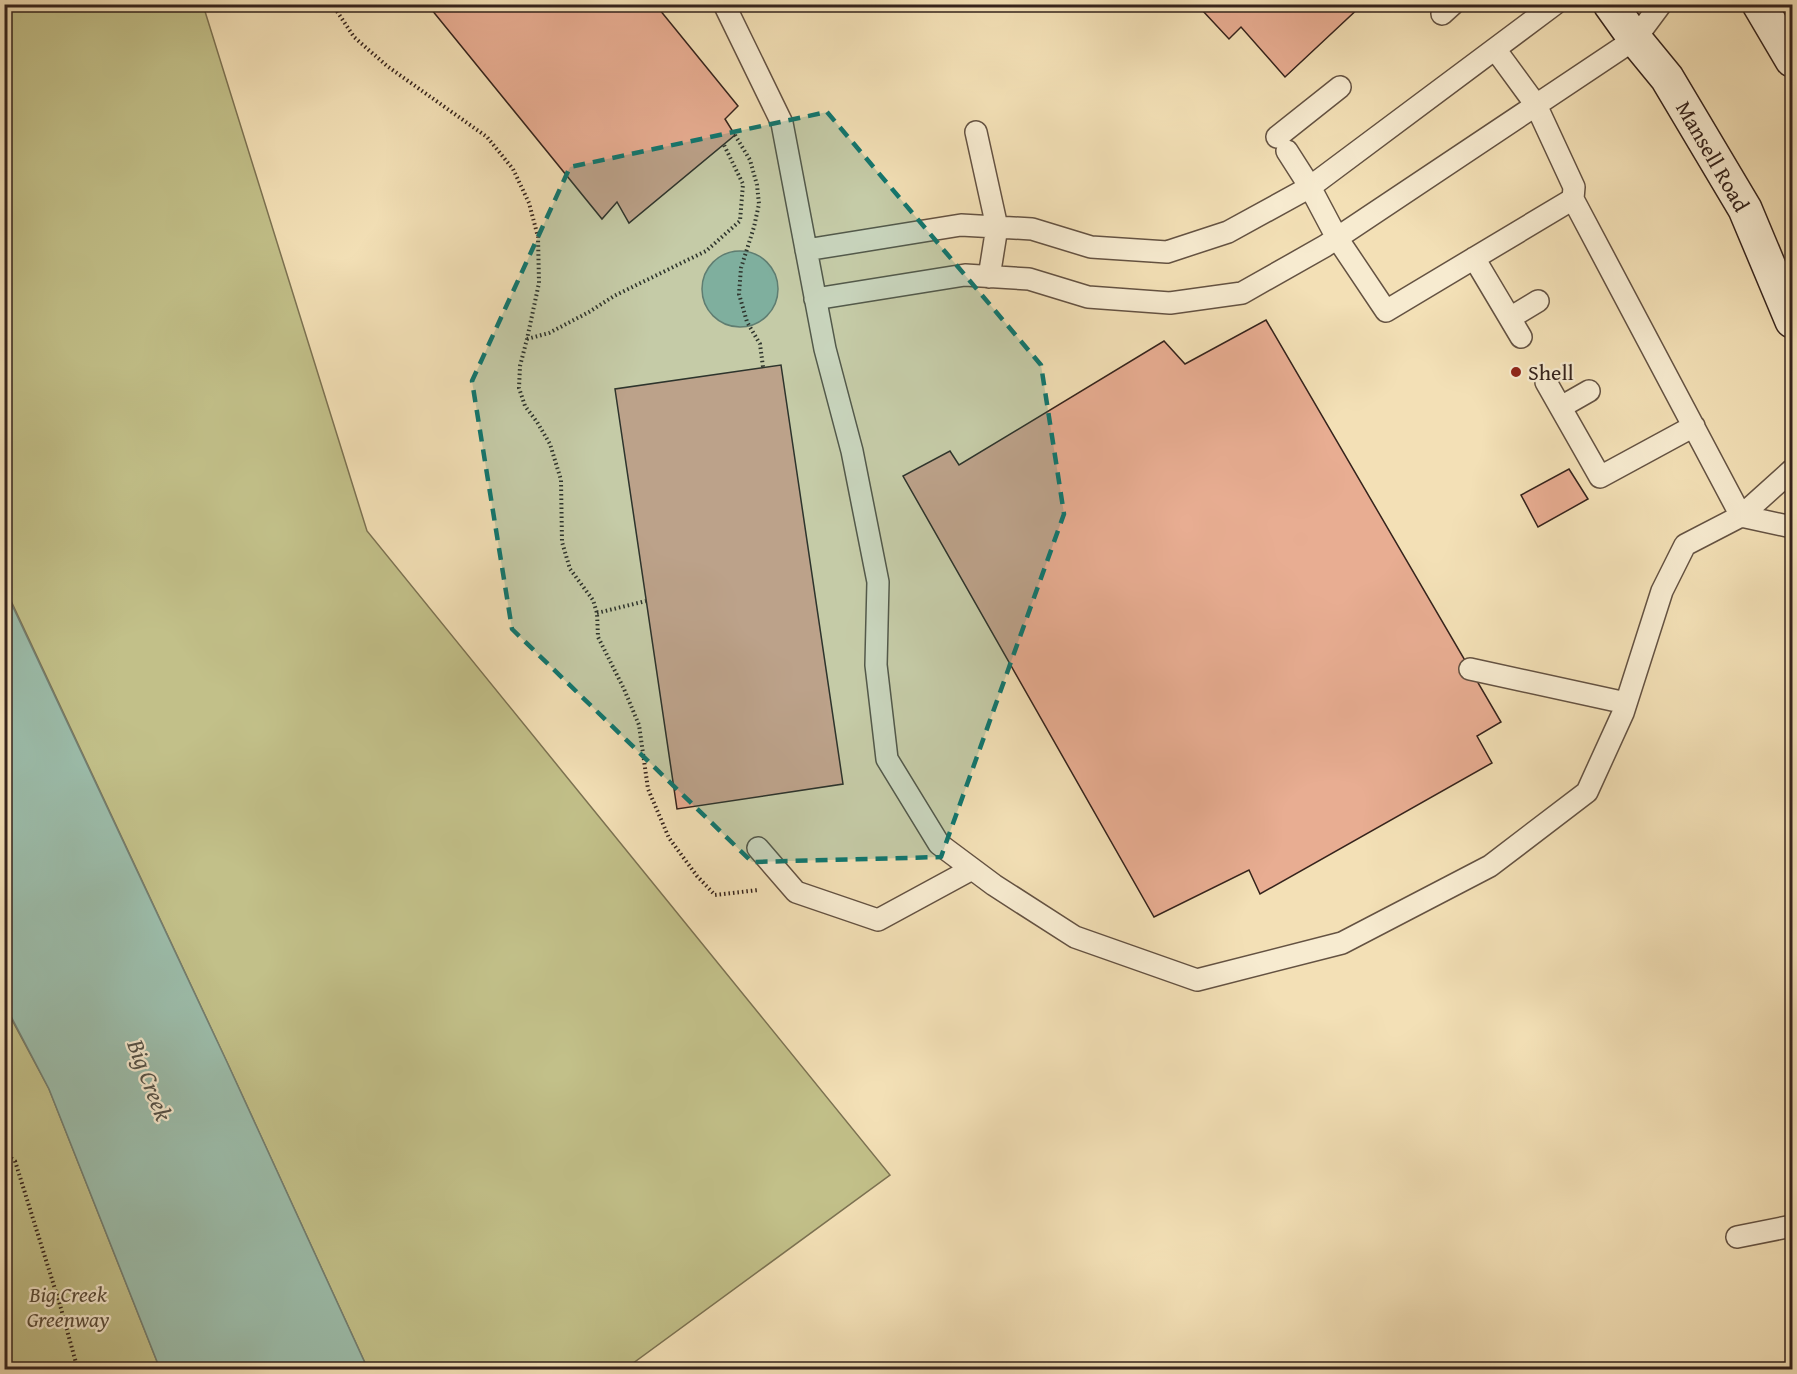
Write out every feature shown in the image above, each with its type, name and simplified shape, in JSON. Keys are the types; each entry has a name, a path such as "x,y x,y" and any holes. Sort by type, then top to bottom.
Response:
{"main road":[{"name":"Mansell Road","path":"1610,4 1667,78 1745,209 1792,321"},
{"path":"1759,4 1792,60"}],"lane":[{"path":"724,4 782,123 825,349 852,451 878,582 876,665 887,759 939,844 994,885 1075,937 1197,980 1342,943 1490,866 1587,792 1623,713 1662,591 1685,545 1741,516 1792,470"},
{"path":"806,250 961,225 1032,229 1090,247 1167,252 1228,232 1310,187 1555,4"},
{"path":"815,299 965,276 1029,279 1088,297 1170,303 1242,293 1337,238 1635,39 1661,4"},
{"path":"1495,49 1536,105 1574,187 1573,199 1599,265 1650,356 1694,426 1741,516"},
{"path":"1340,87 1282,144 1310,187 1337,238 1386,311 1573,199"},
{"path":"976,132 997,227 989,277"},
{"path":"1473,258 1521,337"},
{"path":"1510,318 1538,302"},
{"path":"1546,382 1600,477 1694,426"},
{"path":"1561,407 1589,391"},
{"path":"1741,516 1792,527"},
{"path":"1470,669 1626,703"},
{"path":"758,848 796,891 878,920 972,869"},
{"path":"1792,1226 1737,1237 1792,1239"}],"path":[{"path":"332,4 354,37 387,66 487,137 513,169 529,203 538,237 539,283 520,366 519,388 525,406 550,444 561,480 562,542 570,569 593,600 597,613 598,637 624,688 639,725 648,789 669,838 697,876 715,895 789,884"},
{"path":"735,135 750,160 757,185 759,204 741,268 739,294 747,322 760,344 763,367"},
{"path":"527,339 549,333 614,296 706,251 740,221 743,184 724,145"},
{"path":"597,613 646,601"},
{"path":"4,1153 15,1161 78,1370"}],"highlighted area":[{"path":"827,112 1041,365 1064,514 941,857 752,862 512,629 472,381 570,167"}],"green space":[{"path":"4,5 203,5 367,531 890,1175 625,1369 366,1369 226,1060 5,588"},
{"name":"Big Creek Greenway","path":"4,1005 49,1089 160,1369 5,1369"}],"water":[{"path":"740,251 755,254 767,262 775,274 778,289 775,304 767,316 755,324 740,327 725,324 713,316 705,304 702,289 705,274 713,262 725,254"},
{"name":"Big Creek","path":"4,588 226,1060 366,1369 160,1369 49,1089 5,1005"}],"building":[{"path":"427,4 655,4 738,106 725,119 735,135 629,223 617,202 602,219"},
{"path":"1208,4 1363,4 1285,77 1241,27 1229,39 1202,10"},
{"path":"1266,320 1501,722 1477,736 1492,763 1260,894 1249,870 1154,917 903,476 950,451 959,465 1164,341 1185,364"},
{"path":"781,365 843,784 677,809 615,389"},
{"path":"1569,469 1588,499 1538,527 1521,495"}],"place":[{"name":"Shell","path":"1516,372"}]}
